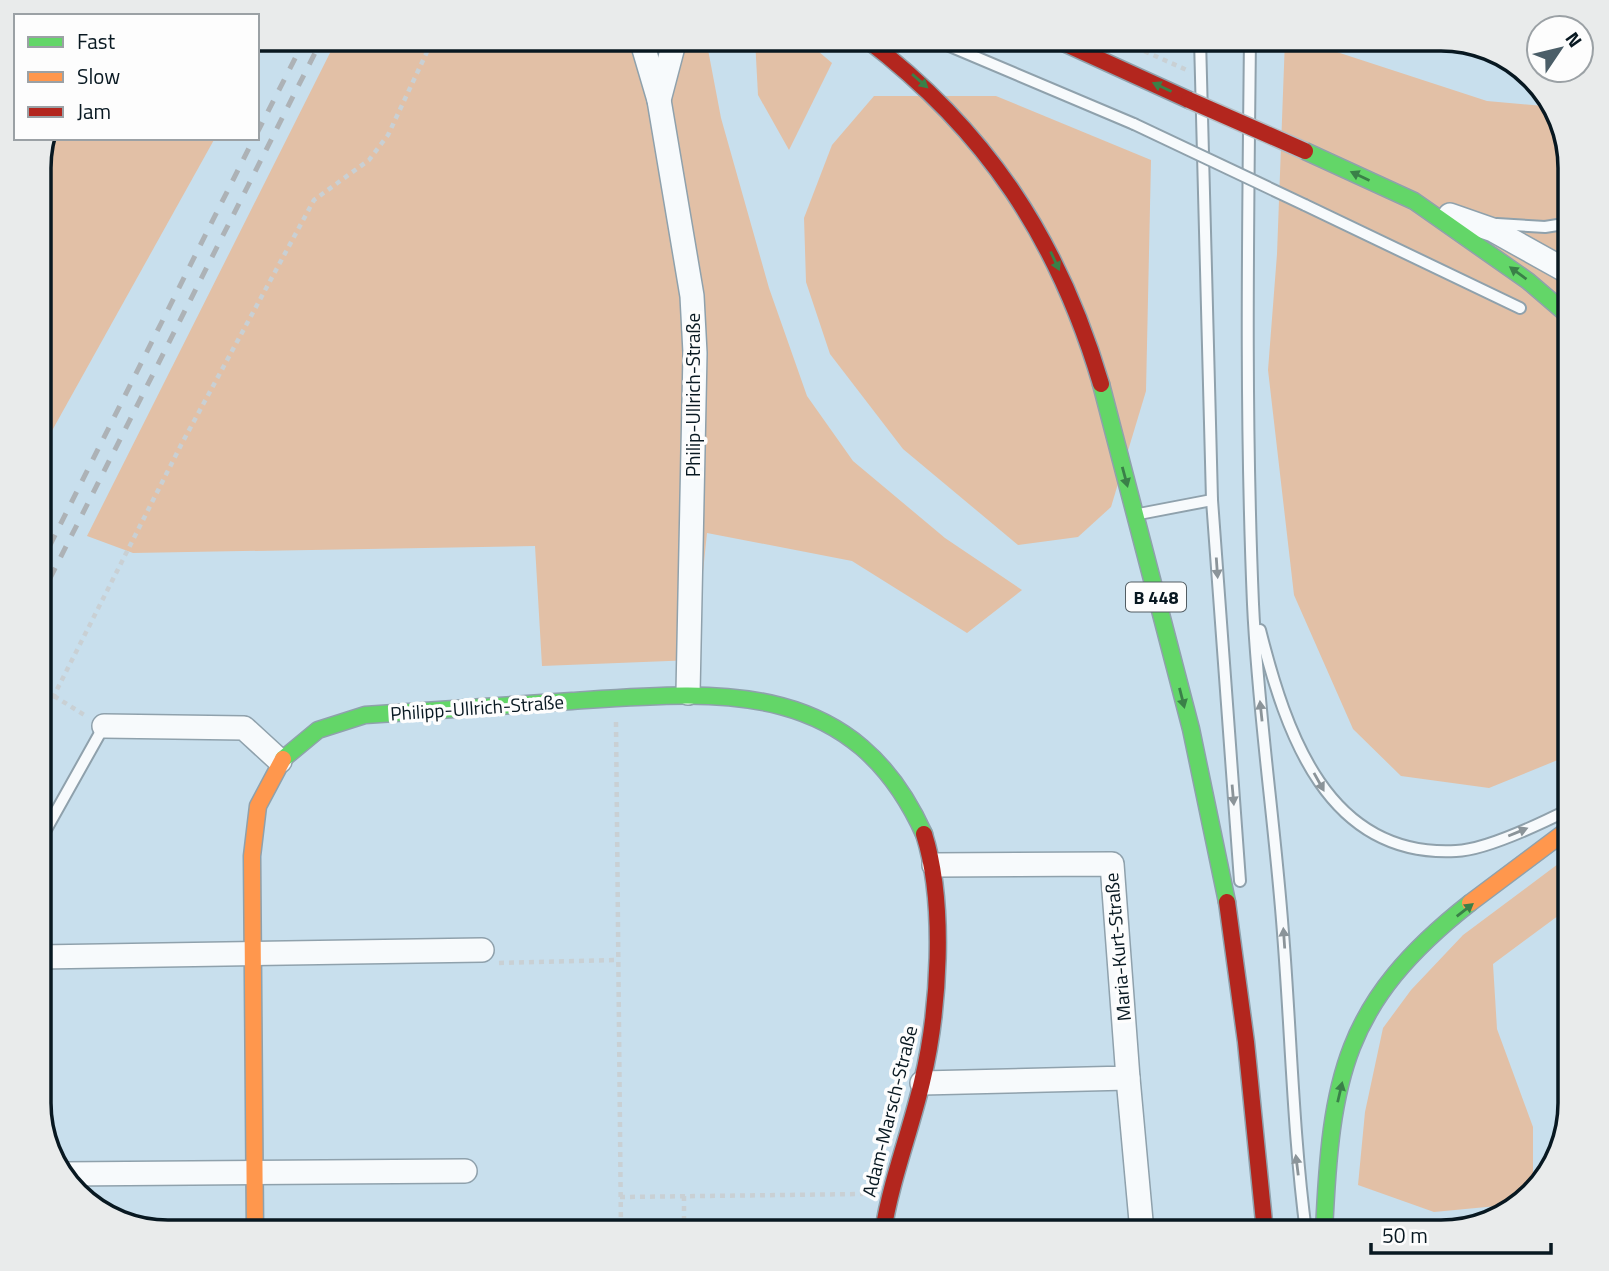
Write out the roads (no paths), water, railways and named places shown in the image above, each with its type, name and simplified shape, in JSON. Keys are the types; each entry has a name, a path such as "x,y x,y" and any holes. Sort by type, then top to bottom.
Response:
{"main road":[{"name":"B 448","path":"883,51 920,80 955,114 1006,176 1053,256 1077,311 1135,514 1206,797 1228,911 1244,1029 1264,1220"},
{"path":"1083,51 1414,201 1528,281 1558,307"},
{"name":"Philipp-Ullrich-Straße","path":"255,1220 252,856 258,806 280,761 318,730 365,715 688,693"},
{"name":"Adam-Marsch-Straße","path":"688,693 778,705 813,715 849,735 880,763 905,794 924,833 934,865 939,949 931,1037 922,1083 888,1193 885,1220"},
{"path":"1325,1220 1327,1172 1338,1096 1361,1024 1376,997 1394,974 1429,939 1558,837"}],"street":[{"name":"Philip-Ullrich-Straße","path":"643,51 659,100 693,318 688,693"},
{"name":"Philip-Ullrich-Straße","path":"659,100 672,51"},
{"path":"1414,201 1493,230 1558,266"},
{"path":"104,726 244,728 280,761"},
{"name":"Maria-Kurt-Straße","path":"934,865 1112,864 1141,1220"},
{"path":"51,957 482,950"},
{"path":"922,1083 1128,1078"},
{"path":"75,1174 255,1175 465,1171"}],"lane":[{"path":"963,51 1134,124 1520,308"},
{"path":"1200,51 1212,500 1241,900"},
{"path":"1250,51 1247,294 1253,604 1283,932 1295,1150 1304,1220"},
{"path":"1463,219 1528,227 1558,224"},
{"path":"1135,514 1212,500"},
{"path":"1253,604 1272,678 1298,745 1325,793 1358,825 1404,848 1457,852 1511,835 1558,814"},
{"path":"51,821 104,726"},
{"path":"1242,913 1244,1029"}],"railway":[{"path":"259,129 299,51"},
{"path":"51,576 316,51"},
{"path":"51,543 253,140"}]}
